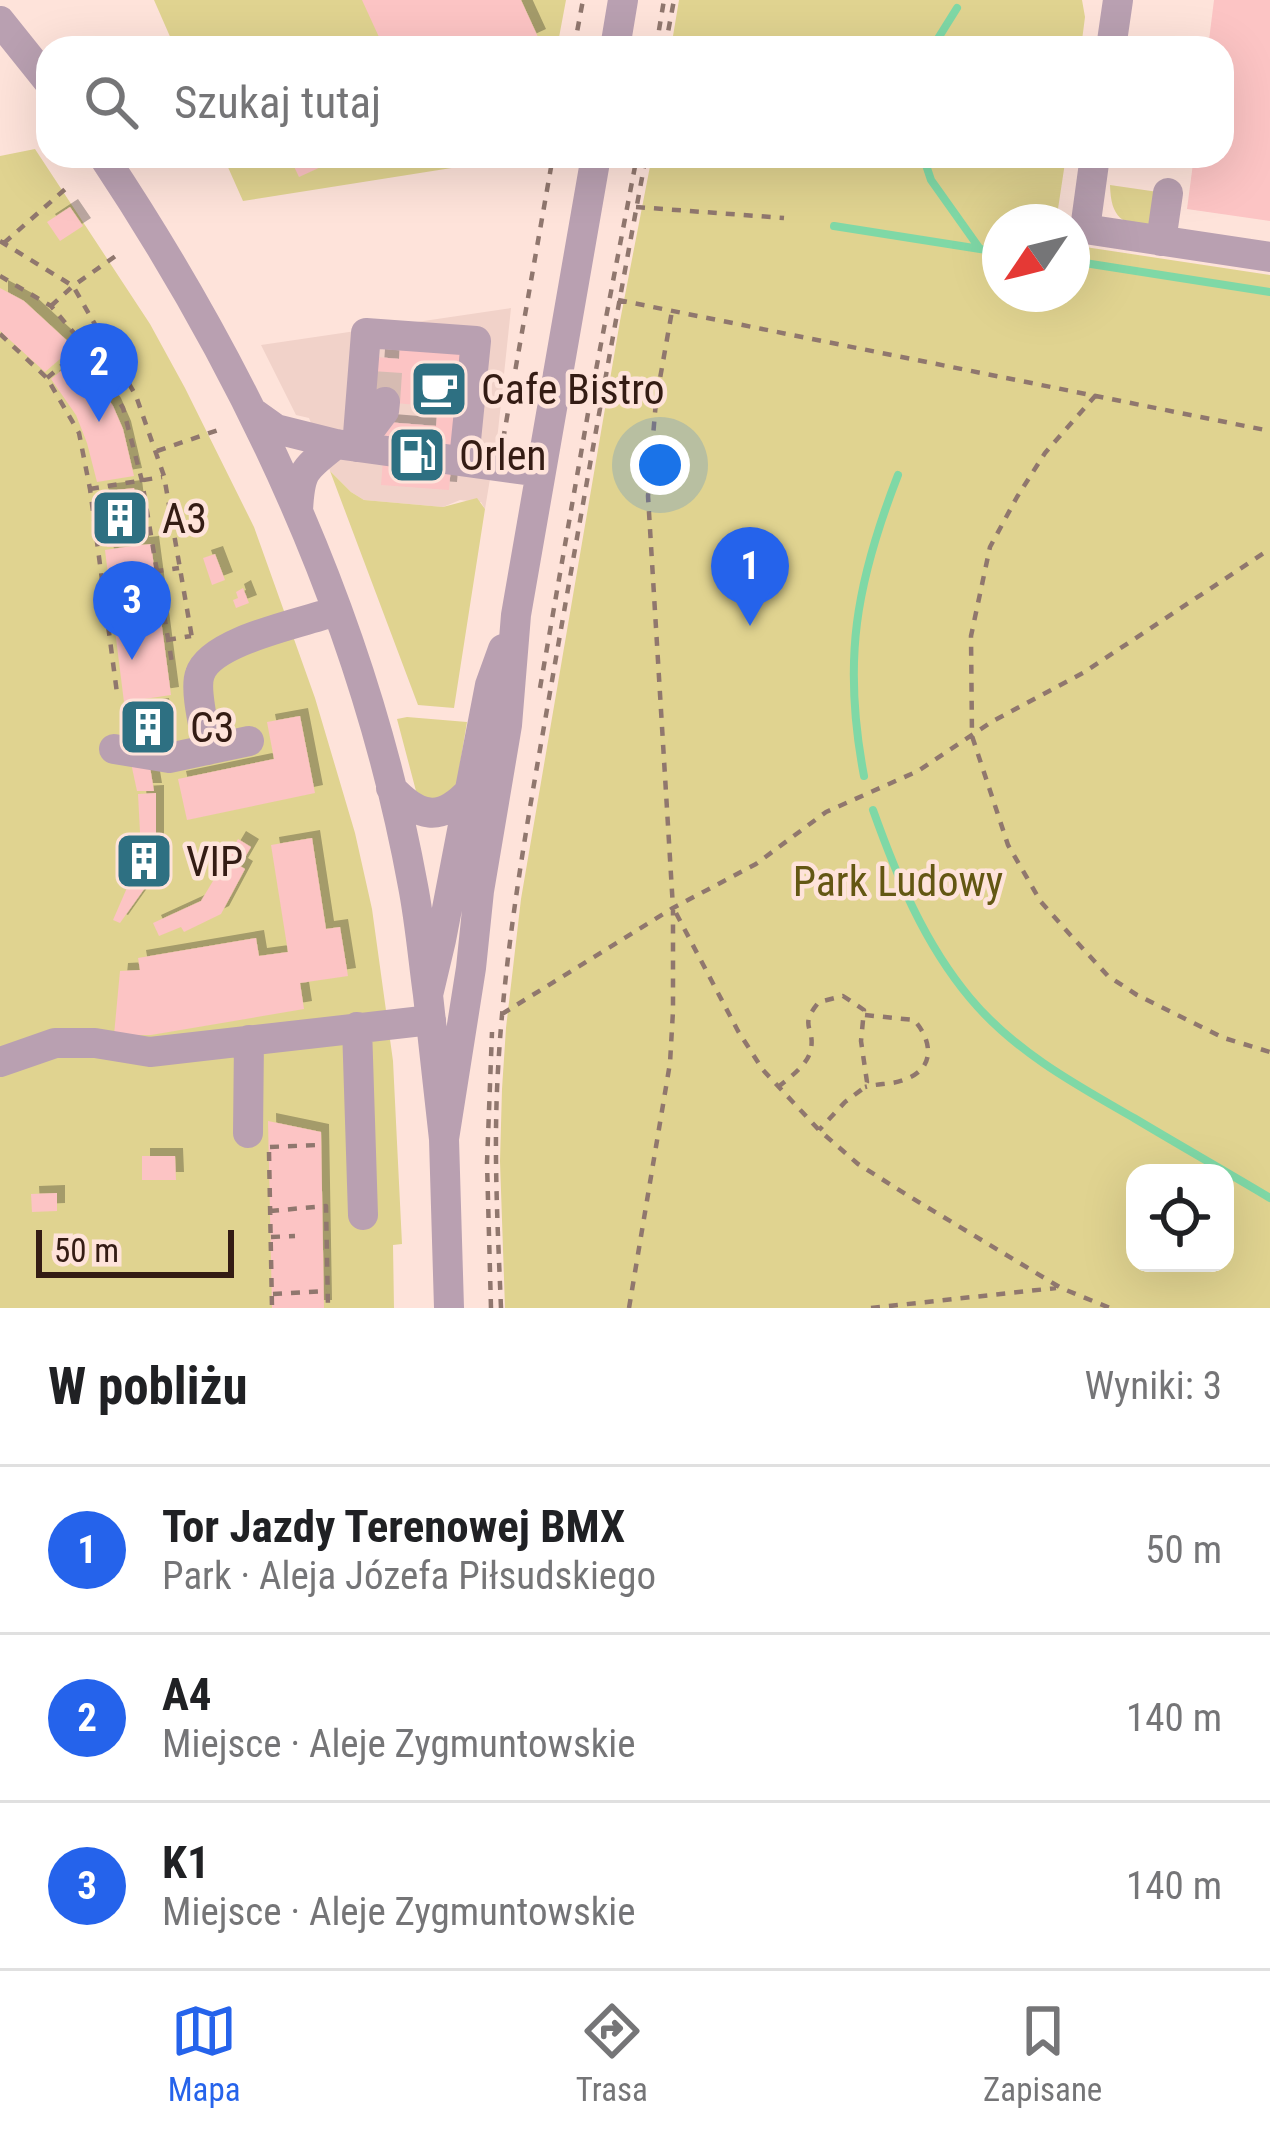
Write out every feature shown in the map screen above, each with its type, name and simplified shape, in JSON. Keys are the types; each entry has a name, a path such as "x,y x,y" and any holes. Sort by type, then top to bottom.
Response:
{"street":[{"path":"617,36 623,0"},
{"path":"1113,36 1118,0"},
{"path":"0,21 36,66"},
{"path":"111,168 176,272 255,414 336,611 392,788 413,886 429,1007 443,1139 449,1308"},
{"path":"443,1139 507,725 516,615 594,168"},
{"path":"1093,168 1085,229 1270,256"},
{"path":"1161,241 1168,193"},
{"path":"346,445 382,342 476,341 464,460"},
{"path":"298,511 305,469 346,445 384,411 385,402"},
{"path":"498,464 518,450 550,412"},
{"path":"255,414 276,429 299,436 540,472"},
{"path":"208,750 186,675 239,641 336,611"},
{"path":"429,1007 490,685 516,615"},
{"path":"114,748 169,758 250,741"},
{"path":"392,788 407,804 433,814 456,806 469,792"},
{"path":"0,1063 55,1043 95,1043 150,1052 357,1027 429,1007"},
{"path":"357,1027 364,1215"},
{"path":"249,1040 259,1140"}],"path":[{"path":"576,36 583,0"},
{"path":"658,36 664,0"},
{"path":"667,36 674,0"},
{"path":"498,464 552,168"},
{"path":"539,694 635,168"},
{"path":"501,1308 495,1162 502,1014 522,850 644,168"},
{"path":"71,184 2,242 73,286 136,396 164,476 191,636 186,675"},
{"path":"636,207 784,218"},
{"path":"51,306 118,255"},
{"path":"0,276 51,306 85,346 123,408 142,481 167,640 186,675"},
{"path":"618,299 1270,431"},
{"path":"629,1308 670,1063 674,908 648,496 656,401 672,311"},
{"path":"0,334 46,378 79,434 91,489 117,693"},
{"path":"46,378 85,346"},
{"path":"1096,395 1046,453 990,548 971,635 972,736 1008,845 1041,902 1108,976 1223,1038 1270,1052"},
{"path":"157,451 221,429"},
{"path":"91,489 164,476"},
{"path":"502,1014 674,908 756,864 826,812 918,771 1082,673 1270,549"},
{"path":"101,579 180,568"},
{"path":"107,623 164,615"},
{"path":"167,640 191,636"},
{"path":"674,908 764,1070 819,1130 858,1164 1061,1288 1111,1308"},
{"path":"491,1308 488,1093 504,921"},
{"path":"778,1087 808,1056 808,1018 819,1002 843,996 865,1015 861,1033 865,1087"},
{"path":"819,1130 865,1087 914,1076 926,1064 929,1046 914,1020 865,1015"},
{"path":"272,1308 270,1211 259,1140 318,1145"},
{"path":"270,1211 326,1206 328,1308"},
{"path":"272,1237 295,1236"},
{"path":"871,1308 1061,1288"},
{"path":"272,1294 327,1291"}],"shaded area":[{"path":"511,308 485,509 481,502 460,500 443,507 364,500 351,492 330,471 309,418 296,415 261,345"}],"green space":[{"path":"154,0 566,0 559,36 170,36"},
{"path":"679,0 1082,0 1085,17 1083,36 673,36"},
{"path":"35,149 36,168 47,168 150,324 254,527 315,698 372,909 393,1061 402,1244 393,1245 394,1308 0,1308 0,156"},
{"path":"228,168 451,168 243,201"},
{"name":"Park Ludowy","path":"650,168 1064,168 1059,204 982,204 982,312 1090,312 1090,248 1270,275 1270,1308 505,1308 500,1161 506,1028 521,899"},
{"path":"1110,185 1158,192 1152,230 1120,218"},
{"path":"330,471 364,500 443,507 477,498 485,509 454,708 418,705"},
{"path":"397,719 467,722 456,788 432,803 416,791"}],"building":[{"path":"362,0 521,0 538,36 378,36"},
{"path":"1214,0 1270,0 1270,221 1187,209 1192,168 1234,168 1234,36 1210,36"},
{"path":"295,168 319,168 299,177"},
{"path":"70,207 83,226 60,241 47,222"},
{"path":"0,288 24,301 74,347 45,372 0,331"},
{"path":"400,348 460,352 449,490 381,485 386,422 436,426 438,407 374,401 377,357 399,359"},
{"path":"79,356 113,406 134,476 97,482 76,415 51,379"},
{"path":"134,488 141,545 151,544 171,695 124,702 105,550 132,546 107,547 100,492"},
{"path":"215,554 225,580 212,585 203,558"},
{"path":"243,588 249,603 236,608 233,600"},
{"name":"C3","path":"161,706 168,751 132,743 131,710"},
{"path":"300,716 315,793 187,820 178,779 274,759 267,722"},
{"path":"131,763 150,767 154,791 137,791"},
{"name":"VIP","path":"156,793 156,847 147,885 120,923 113,920 133,874 140,832 138,794"},
{"path":"312,838 326,929 340,927 348,976 300,983 304,1009 151,1035 114,1035 120,971 140,970 138,958 256,938 259,956 288,952 271,845"},
{"path":"238,839 251,847 221,914 184,932 181,927 159,936 153,923 201,901"},
{"path":"268,1121 321,1132 324,1308 272,1308"},
{"path":"142,1156 175,1156 176,1180 142,1180"},
{"path":"57,1193 57,1211 32,1212 31,1194"}],"waterway":[{"path":"940,36 957,8"},
{"path":"927,168 982,249"},
{"path":"834,226 980,249"},
{"path":"1090,264 1270,292"},
{"path":"864,776 854,696 857,623 872,551 898,475"},
{"path":"873,810 925,932 987,1017 1068,1080 1270,1198"}],"tunnel":[{"path":"385,402 388,358"}],"place":[{"name":"Cafe Bistro","path":"439,389"},
{"name":"A4","path":"99,422"},
{"name":"Orlen","path":"417,455"},
{"name":"A3","path":"120,518"},
{"name":"Tor Jazdy Terenowej BMX","path":"750,626"},
{"name":"K1","path":"132,660"},
{"name":"C3","path":"148,727"},
{"name":"VIP","path":"144,861"}]}
